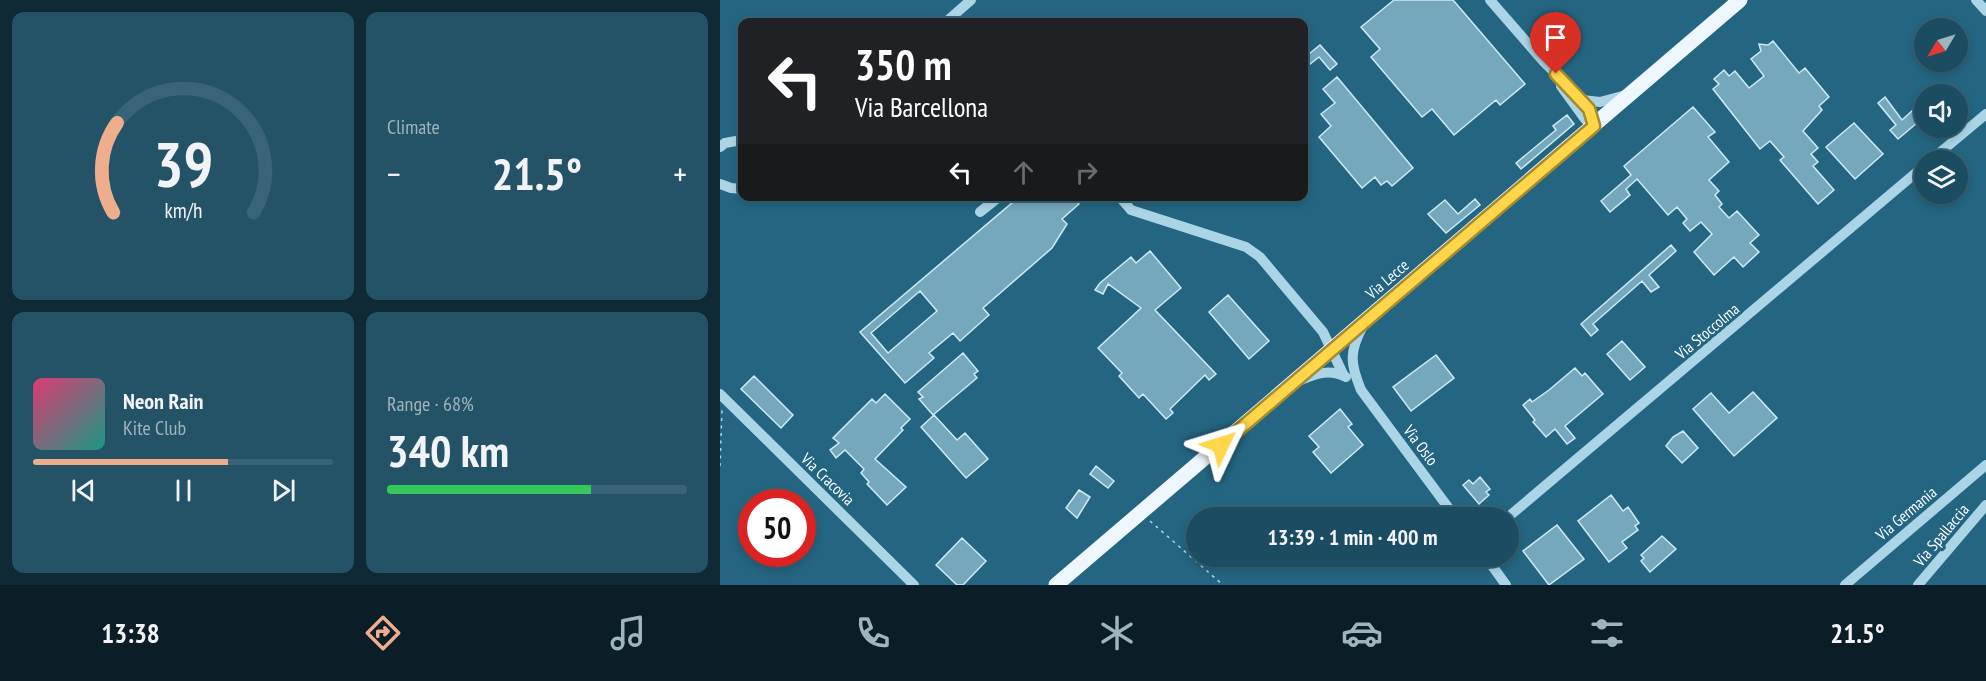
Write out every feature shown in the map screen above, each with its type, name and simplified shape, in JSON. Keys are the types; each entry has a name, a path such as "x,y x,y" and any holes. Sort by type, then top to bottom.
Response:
{"main road":[{"name":"Via Lecce","path":"1056,585 1740,0"}],"street":[{"path":"951,18 971,0"},
{"path":"1490,0 1580,105 1589,109 1594,126"},
{"path":"1976,0 1986,11"},
{"path":"1580,105 1630,94"},
{"path":"1577,141 1580,105"},
{"path":"1943,150 1986,114"},
{"path":"720,147 725,143 738,141"},
{"name":"Via Stoccolma","path":"1519,508 1914,174"},
{"path":"720,184 738,189"},
{"path":"980,212 994,201"},
{"name":"Via Oslo","path":"1123,201 1131,210 1246,247 1260,257 1323,332 1332,350 1342,357 1348,373 1448,507"},
{"path":"1290,385 1318,373 1348,373 1352,353 1366,321"},
{"name":"Via Cracovia","path":"721,395 914,585"},
{"name":"Via Germania","path":"1845,585 1986,465"},
{"name":"Via Spallaccia","path":"1918,585 1986,505"},
{"path":"1493,567 1506,585"}],"path":[{"path":"720,466 721,395"},
{"path":"1141,512 1223,585"}],"building":[{"path":"1394,0 1453,0 1525,84 1500,105 1496,100 1454,135 1432,109 1422,117 1371,57 1380,49 1361,27"},
{"path":"1773,41 1799,73 1805,68 1829,97 1819,106 1822,110 1803,131 1818,148 1811,154 1818,162 1813,166 1834,190 1818,204 1780,160 1784,157 1770,141 1760,149 1713,89 1719,84 1714,79 1724,70 1729,76 1735,71 1749,88 1764,76 1751,59 1761,51 1759,44 1768,45"},
{"path":"1320,45 1337,64 1330,70 1319,57 1308,66 1308,55"},
{"path":"1337,77 1413,168 1392,186 1387,181 1381,185 1375,177 1362,188 1319,137 1331,126 1321,114 1335,103 1323,89"},
{"path":"1885,97 1902,120 1914,109 1914,125 1898,139 1890,130 1896,125 1878,103"},
{"path":"1693,107 1715,132 1708,137 1729,162 1709,180 1719,191 1715,195 1722,204 1719,207 1729,218 1737,211 1759,235 1750,243 1759,252 1743,267 1734,257 1714,275 1694,252 1712,234 1701,222 1690,231 1683,223 1687,219 1677,207 1668,215 1637,179 1626,189 1630,195 1610,212 1601,201 1631,175 1624,166"},
{"path":"1567,115 1574,124 1521,169 1516,163 1556,130 1553,126"},
{"path":"1854,123 1883,154 1855,179 1826,147"},
{"path":"1475,199 1480,205 1446,233 1428,214 1445,200 1458,214"},
{"path":"1014,201 1076,201 1079,204 1062,219 1067,224 1052,248 983,308 989,315 960,341 953,333 929,353 934,358 905,383 860,332","holes":["920,291 937,311 888,353 871,333"]},
{"path":"1671,245 1676,251 1649,275 1659,287 1651,292 1642,281 1593,324 1598,330 1591,336 1581,324"},
{"path":"1150,251 1181,288 1155,310 1216,374 1209,380 1205,375 1170,409 1173,413 1166,419 1143,394 1139,398 1119,376 1122,373 1098,348 1141,308 1108,284 1103,294 1095,290 1131,257 1136,263"},
{"path":"1228,295 1269,341 1249,359 1209,312"},
{"path":"1622,341 1645,367 1630,380 1607,354"},
{"path":"963,353 978,371 974,374 977,378 933,415 919,399 923,397 918,392"},
{"path":"1436,355 1454,378 1411,411 1393,387"},
{"path":"1575,368 1582,376 1585,373 1603,394 1565,426 1575,438 1567,444 1555,429 1546,437 1533,422 1535,420 1523,405 1530,399 1532,402 1549,390"},
{"path":"754,376 793,415 781,428 741,389"},
{"path":"1753,392 1777,418 1734,456 1693,409 1711,393 1729,413"},
{"path":"885,394 910,419 901,428 903,430 875,459 906,487 887,505 867,484 869,482 861,473 864,469 845,450 836,458 830,450 839,443 833,438 872,399 876,403"},
{"path":"1340,409 1352,424 1348,427 1363,445 1331,473 1313,452 1319,447 1309,436"},
{"path":"934,415 957,440 965,433 988,459 966,478 921,427"},
{"path":"1683,431 1698,448 1682,463 1666,446 1673,437"},
{"path":"1096,466 1114,481 1108,488 1090,474"},
{"path":"1480,477 1490,489 1486,492 1489,495 1479,504 1463,485 1469,480 1473,484"},
{"path":"1079,490 1090,497 1077,518 1066,508"},
{"path":"1611,495 1623,511 1628,507 1639,523 1635,526 1638,530 1622,542 1627,548 1609,562 1578,521"},
{"path":"1557,525 1584,559 1549,585 1523,551"},
{"path":"1662,536 1676,549 1650,572 1641,561 1644,558 1641,555"},
{"path":"962,538 986,561 963,585 957,585 936,565"}],"route":[{"path":"1221,445 1594,126 1589,109 1556,74"}]}
